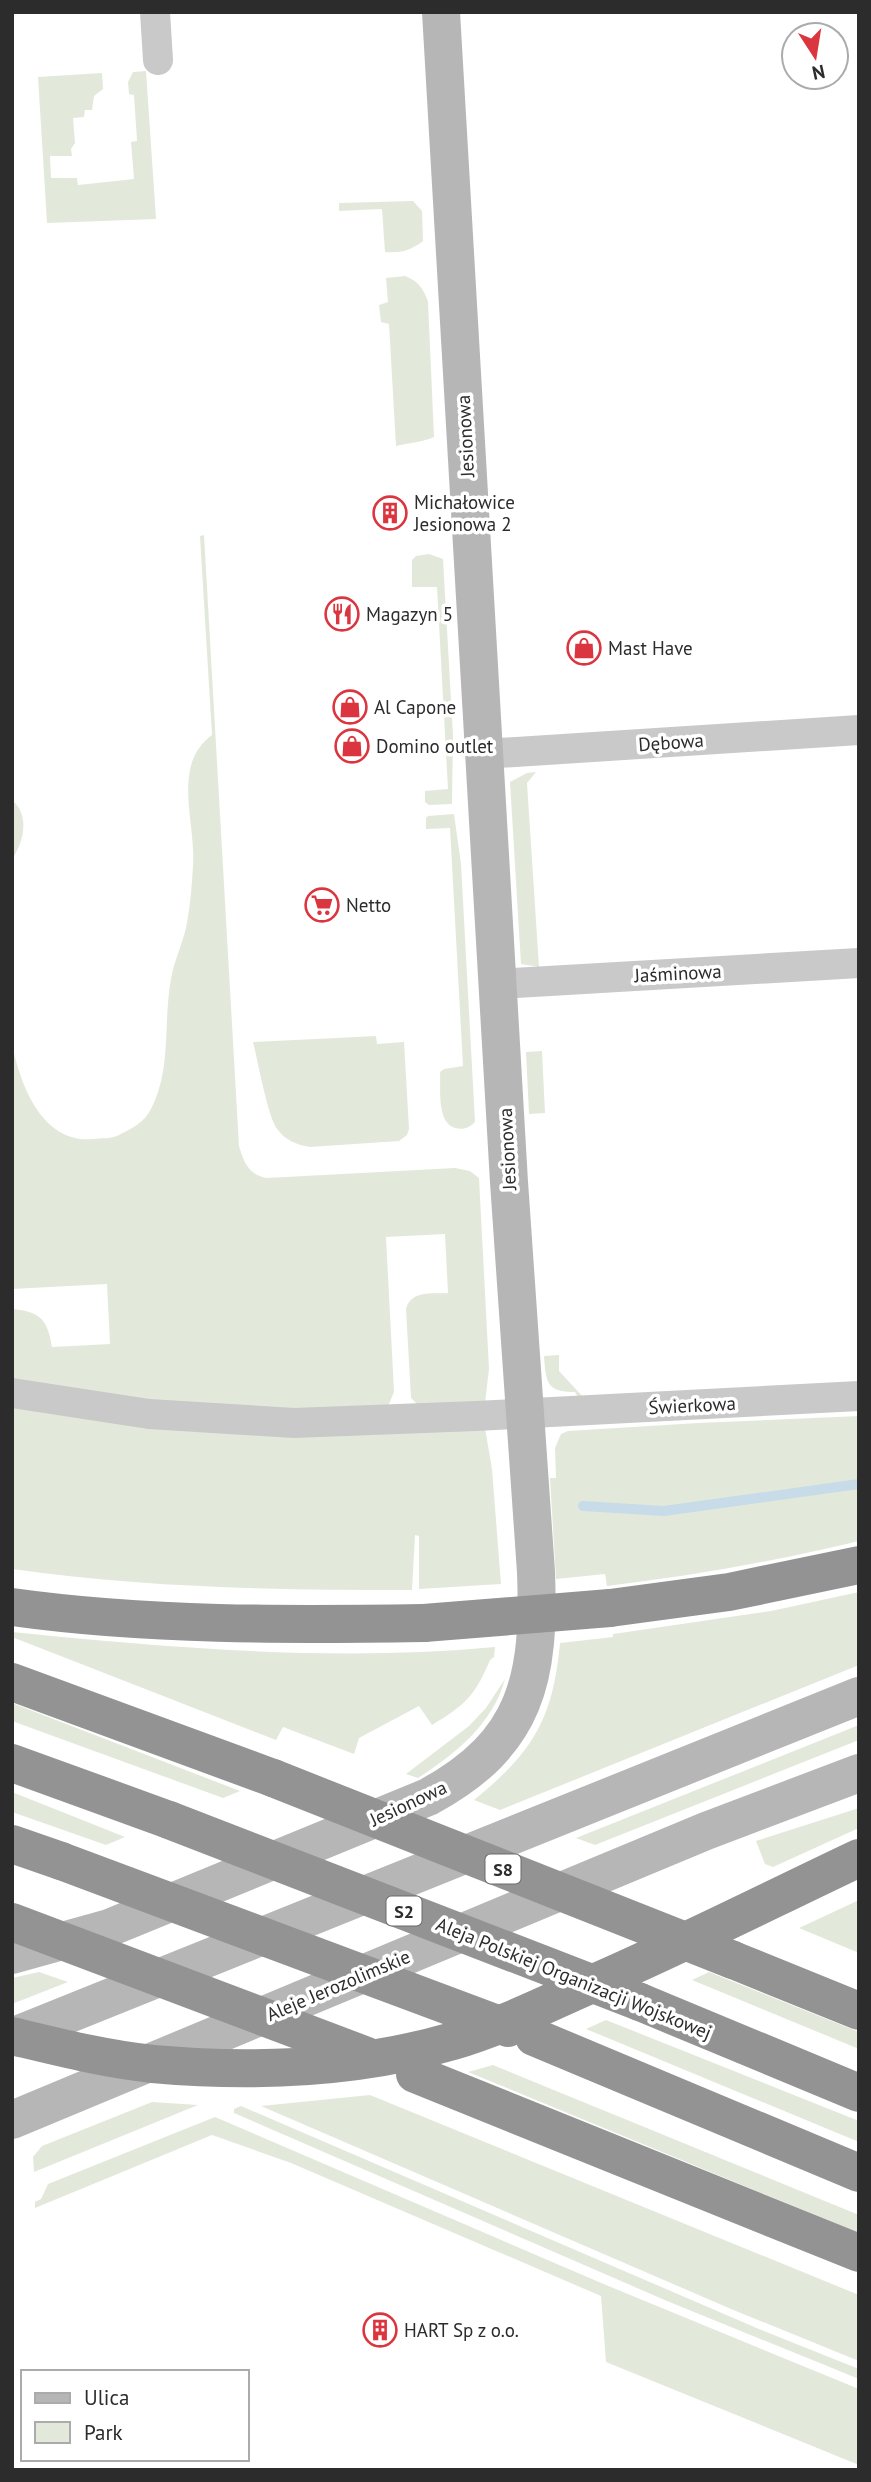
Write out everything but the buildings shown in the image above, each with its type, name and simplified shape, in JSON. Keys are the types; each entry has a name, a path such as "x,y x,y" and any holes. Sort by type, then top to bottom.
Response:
{"highway":[{"path":"12,1606 149,1620 424,1623 610,1608 729,1592 859,1565"},
{"name":"S8","path":"12,1682 273,1778 859,2011"},
{"name":"Aleja Polskiej Organizacji Wojskowej","path":"12,1763 169,1820 640,2002 859,2093"},
{"path":"12,1844 534,2037 859,2173"},
{"path":"12,2036 151,2064 301,2068 378,2057 453,2041 527,2013 662,1953 859,1858"},
{"path":"12,1922 415,2074 859,2253"}],"street":[{"path":"155,12 158,60"},
{"name":"Jesionowa","path":"12,1955 109,1928 405,1807 448,1786 465,1774 508,1732 531,1674 537,1637 536,1572 497,984 441,12"},
{"name":"Dębowa","path":"484,754 859,730"},
{"name":"Jaśminowa","path":"497,984 859,963"},
{"name":"Świerkowa","path":"12,1393 135,1412 294,1423 859,1396"},
{"path":"12,2036 859,1696"},
{"name":"Aleje Jerozolimskie","path":"12,2120 706,1831 859,1773"}],"green space":[{"path":"146,71 156,219 47,223 38,77 102,73 103,89 94,96 92,110 85,110 84,117 73,118 75,143 71,149 72,156 50,156 51,178 77,178 78,185 134,179 131,142 137,141 134,95 129,94 128,82 133,72"},
{"path":"413,201 422,211 423,241 401,252 385,252 382,209 339,211 339,203"},
{"path":"405,276 420,286 428,302 434,437 396,446 389,324 381,322 379,305 388,302 386,278"},
{"path":"204,535 239,1146 245,1163 252,1171 267,1178 455,1168 470,1171 479,1178 489,1369 485,1403 417,1404 411,1398 406,1309 417,1296 448,1293 445,1234 386,1237 394,1392 389,1404 382,1408 266,1410 192,1406 12,1380 12,1309 30,1312 41,1319 48,1330 52,1347 110,1344 107,1284 12,1289 12,1044 21,1076 36,1108 47,1122 60,1132 75,1138 110,1138 128,1130 145,1118 158,1094 164,1061 171,979 186,928 191,897 193,853 188,782 193,759 212,735 200,536"},
{"path":"429,554 443,559 453,735 452,804 429,805 425,802 425,791 448,789 437,587 412,587 412,560 416,556"},
{"path":"536,772 527,783 539,967 521,964 510,782 527,773"},
{"path":"12,800 21,813 23,829 20,845 12,859"},
{"path":"454,814 461,864 475,1122 461,1129 449,1125 445,1119 440,1095 440,1072 463,1066 450,828 426,829 428,816"},
{"path":"376,1036 377,1044 404,1042 409,1129 407,1135 399,1141 310,1147 300,1145 280,1133 270,1112 253,1042"},
{"path":"542,1051 545,1113 529,1114 526,1052"},
{"path":"559,1355 559,1371 584,1398 579,1399 575,1392 558,1390 549,1384 544,1356"},
{"path":"12,1404 485,1428 492,1469 501,1584 419,1589 419,1536 415,1535 412,1590 212,1587 12,1569"},
{"path":"859,1416 859,1541 734,1567 639,1582 607,1586 605,1574 556,1579 550,1478 556,1478 555,1448 561,1434 568,1431 698,1423"},
{"path":"859,1592 859,1665 500,1810 474,1800 511,1766 536,1732 552,1693 560,1643 771,1611"},
{"path":"12,1632 193,1648 314,1653 495,1647 494,1657 474,1691 453,1711 432,1725 419,1706 359,1738 354,1754 283,1727 276,1740 12,1637"},
{"path":"505,1679 492,1710 459,1748 418,1778 406,1774 469,1726 486,1708"},
{"path":"12,1703 240,1791 223,1798 12,1721"},
{"path":"859,1725 859,1740 595,1845 576,1838"},
{"path":"12,1792 125,1837 106,1845 12,1812"},
{"path":"859,1808 859,1828 773,1867 765,1864 756,1841"},
{"path":"859,1900 859,1953 799,1928"},
{"path":"39,1972 68,1982 12,2004 12,1978"},
{"path":"709,1972 859,2032 859,2049 692,1980"},
{"path":"606,2020 859,2121 859,2142 586,2029"},
{"path":"493,2065 859,2215 859,2233 468,2072"},
{"path":"370,2095 859,2295 859,2361 731,2309 261,2106"},
{"path":"152,2102 198,2105 34,2172 33,2157 42,2146"},
{"path":"241,2106 759,2329 859,2369 859,2379 667,2301 234,2113 234,2109"},
{"path":"215,2117 606,2285 859,2389 859,2465 606,2362 601,2296 291,2163 212,2135 35,2208 35,2202 41,2199 48,2184"}],"waterway":[{"path":"583,1506 664,1511 859,1484"}],"place":[{"name":"Michałowice Jesionowa 2","path":"390,513"},
{"name":"Magazyn 5","path":"342,614"},
{"name":"Mast Have","path":"584,648"},
{"name":"Al Capone","path":"350,707"},
{"name":"Domino outlet","path":"352,746"},
{"name":"Netto","path":"322,905"},
{"name":"HART Sp z o.o.","path":"380,2330"}]}
